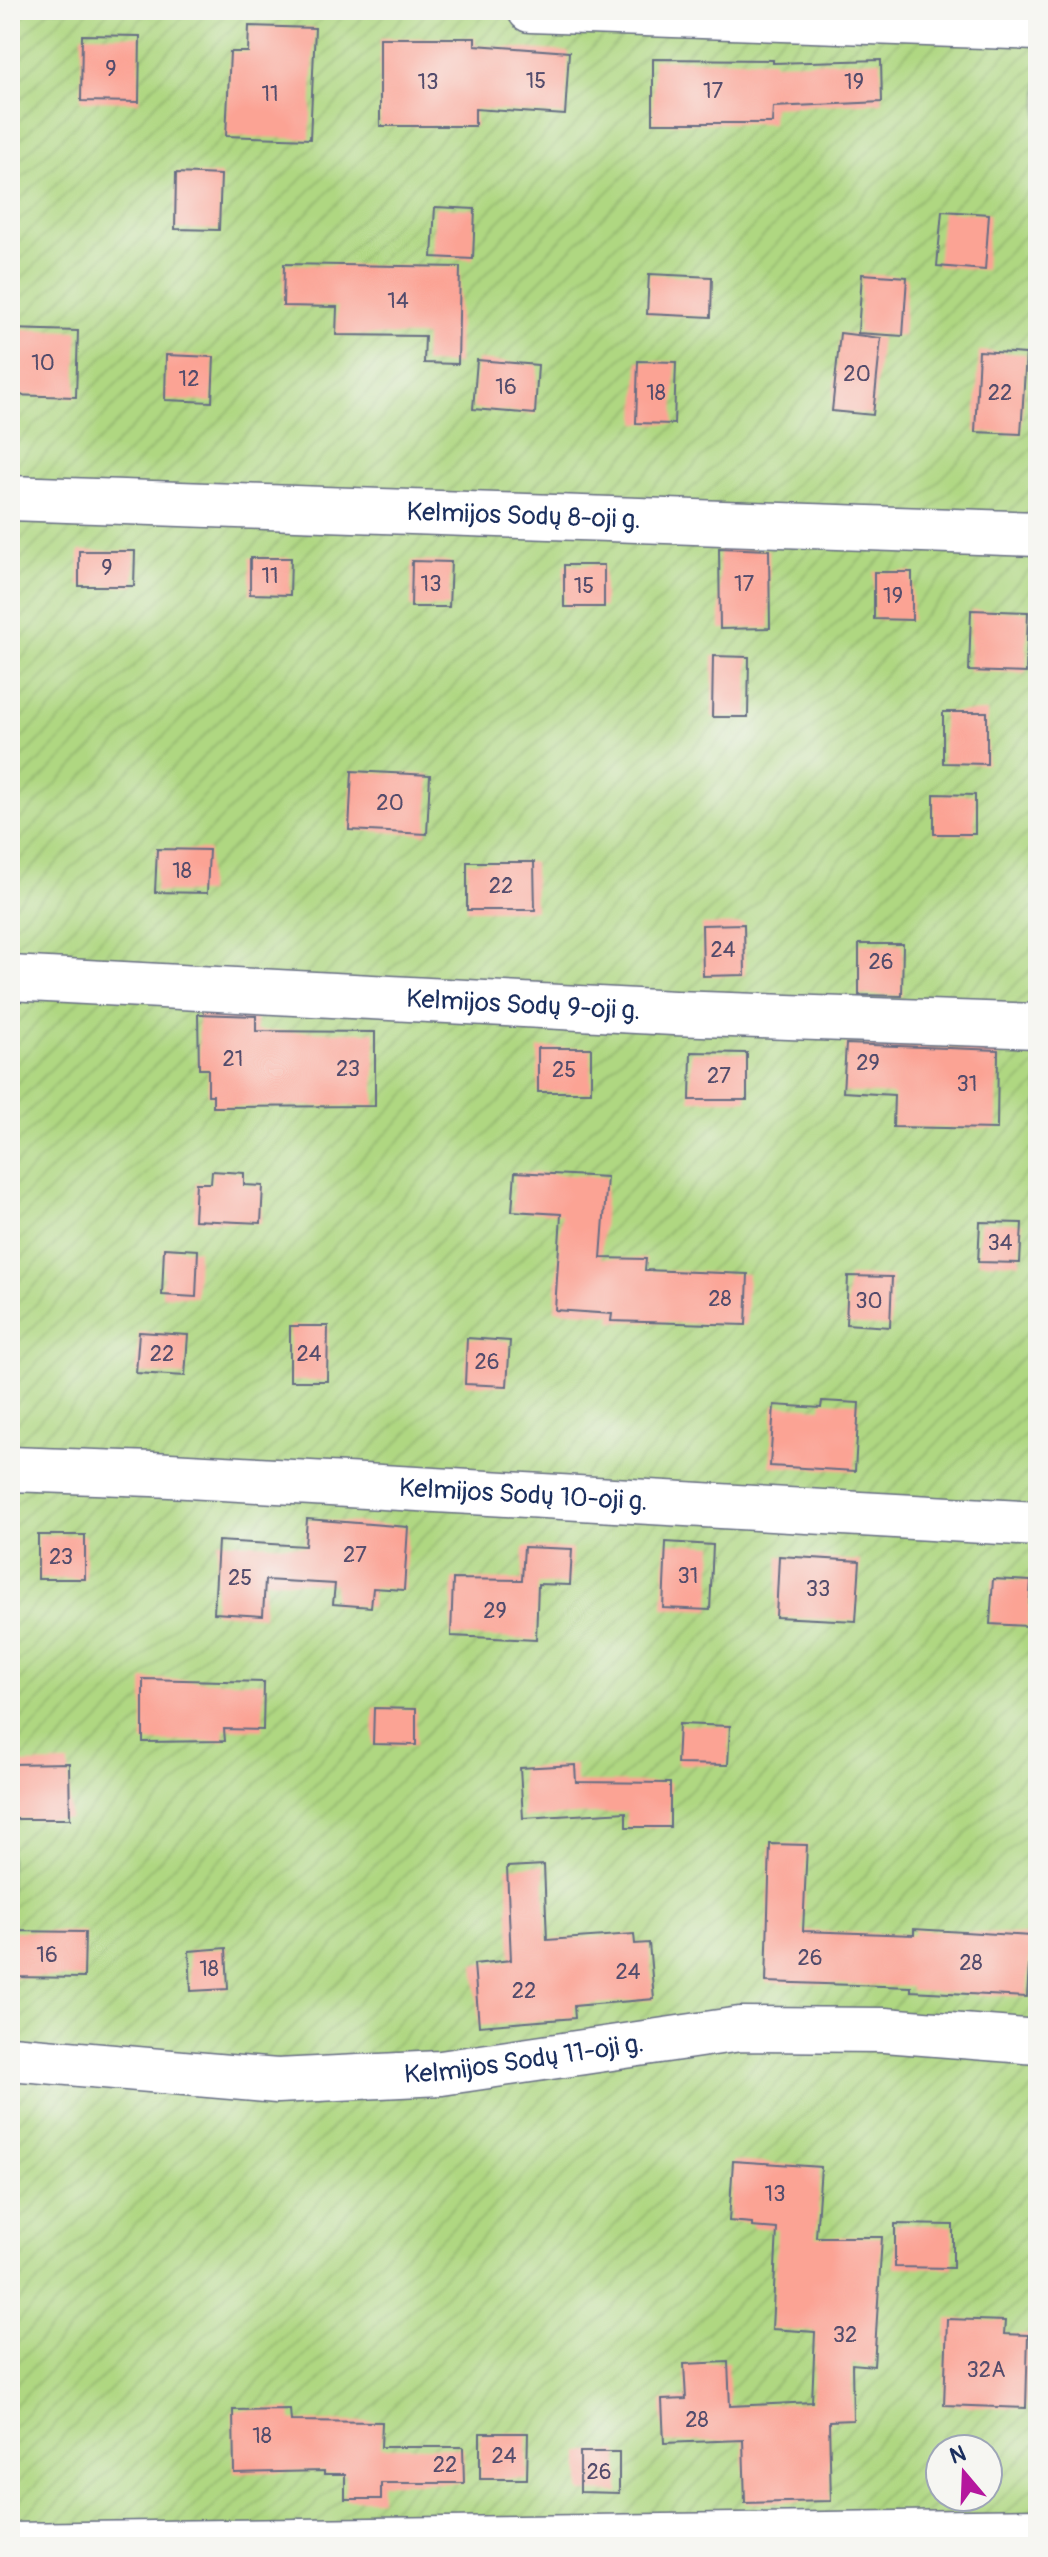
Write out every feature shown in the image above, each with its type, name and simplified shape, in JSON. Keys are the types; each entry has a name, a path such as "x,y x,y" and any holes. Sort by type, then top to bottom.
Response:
{"street":[{"path":"530,10 1038,28"},
{"name":"Kelmijos Sodų 8-oji g.","path":"10,498 1038,534"},
{"name":"Kelmijos Sodų 9-oji g.","path":"10,978 674,1013 1038,1026"},
{"name":"Kelmijos Sodų 10-oji g.","path":"10,1469 1038,1524"},
{"name":"Kelmijos Sodų 11-oji g.","path":"10,2058 277,2081 441,2073 740,2029 885,2030 1038,2042"},
{"path":"10,2545 1038,2531"}],"green space":[{"path":"10,10 1038,10 1038,2547 10,2547"}],"building":[{"path":"249,26 315,28 310,139 226,136 230,52 248,52"},
{"path":"82,35 140,36 139,102 81,101"},
{"path":"380,38 475,38 475,45 569,52 565,115 475,109 475,126 380,126"},
{"path":"653,59 773,60 773,63 881,60 882,102 773,107 772,123 653,123"},
{"path":"176,173 221,175 219,230 175,229"},
{"path":"435,207 475,209 473,259 432,257"},
{"path":"942,211 989,214 985,270 937,266"},
{"path":"284,264 460,267 458,364 424,363 425,336 336,335 337,307 283,306"},
{"path":"649,274 712,277 711,317 647,314"},
{"path":"862,274 907,277 903,336 858,333"},
{"path":"10,329 78,331 76,397 10,395"},
{"path":"840,333 881,338 873,415 832,411"},
{"path":"979,351 1026,354 1021,434 975,432"},
{"path":"166,355 214,357 212,402 165,400"},
{"path":"477,360 538,365 535,414 473,409"},
{"path":"638,361 676,362 674,424 636,423"},
{"path":"719,548 769,550 770,628 720,629"},
{"path":"79,551 135,551 134,586 79,586"},
{"path":"250,558 291,558 290,595 250,594"},
{"path":"412,561 451,562 449,607 411,607"},
{"path":"564,565 604,565 604,607 564,607"},
{"path":"874,572 912,572 912,620 874,619"},
{"path":"971,610 1028,612 1026,673 969,671"},
{"path":"713,656 749,657 748,717 712,717"},
{"path":"943,712 987,712 987,764 943,763"},
{"path":"352,771 430,775 427,834 349,830"},
{"path":"934,794 975,795 975,834 934,834"},
{"path":"157,849 209,850 207,893 155,892"},
{"path":"467,862 534,862 535,910 467,910"},
{"path":"744,924 745,975 703,976 702,925"},
{"path":"859,944 903,944 902,996 859,995"},
{"path":"198,1014 256,1016 256,1031 375,1032 375,1106 213,1107 213,1095 208,1095 208,1069 199,1069"},
{"path":"846,1044 998,1050 997,1129 893,1127 894,1095 843,1092"},
{"path":"538,1048 591,1048 591,1092 538,1092"},
{"path":"691,1052 747,1053 747,1100 690,1100"},
{"path":"212,1171 244,1173 244,1185 263,1186 261,1223 194,1220 196,1183 211,1183"},
{"path":"515,1172 607,1177 601,1258 646,1259 645,1270 748,1274 746,1325 611,1321 612,1314 555,1310 561,1214 512,1211"},
{"path":"980,1222 1022,1223 1020,1263 978,1262"},
{"path":"164,1248 198,1250 196,1297 162,1295"},
{"path":"848,1276 892,1277 890,1327 846,1324"},
{"path":"290,1326 328,1326 327,1381 290,1381"},
{"path":"139,1332 188,1335 185,1376 136,1373"},
{"path":"467,1338 510,1341 507,1386 465,1384"},
{"path":"822,1401 859,1403 855,1471 770,1466 774,1405 821,1408"},
{"path":"307,1519 408,1527 404,1590 373,1588 371,1607 333,1604 335,1584 265,1580 263,1616 214,1613 218,1541 305,1546"},
{"path":"38,1535 85,1535 85,1579 38,1579"},
{"path":"666,1542 713,1545 710,1610 663,1608"},
{"path":"524,1547 572,1549 570,1585 538,1584 536,1640 451,1636 453,1579 522,1580"},
{"path":"779,1556 860,1561 856,1621 776,1617"},
{"path":"993,1579 1031,1581 1028,1626 990,1624"},
{"path":"143,1679 264,1682 263,1730 224,1729 225,1741 143,1742"},
{"path":"374,1708 416,1709 416,1745 373,1744"},
{"path":"679,1724 730,1726 728,1765 677,1764"},
{"path":"69,1763 70,1819 10,1819 10,1764"},
{"path":"575,1765 576,1782 670,1783 670,1827 626,1827 626,1812 523,1818 520,1768"},
{"path":"770,1844 807,1845 803,1931 914,1935 914,1929 1031,1936 1027,1997 911,1991 911,1987 766,1982"},
{"path":"544,1865 547,1940 634,1934 635,1944 649,1943 654,1999 574,2006 575,2018 479,2026 474,1964 511,1960 507,1867"},
{"path":"10,1931 85,1932 84,1978 10,1977"},
{"path":"226,1948 228,1989 191,1991 189,1951"},
{"path":"733,2161 821,2167 816,2237 882,2237 874,2366 852,2364 853,2420 829,2421 831,2501 745,2503 743,2440 664,2443 662,2400 686,2399 684,2364 728,2362 730,2406 812,2402 815,2332 772,2329 777,2229 729,2221"},
{"path":"895,2224 953,2225 953,2268 895,2267"},
{"path":"947,2319 1005,2321 1004,2334 1028,2335 1026,2408 944,2405"},
{"path":"290,2409 291,2421 382,2422 381,2447 463,2447 464,2483 381,2483 381,2499 345,2499 345,2474 324,2474 324,2471 234,2473 233,2410"},
{"path":"480,2433 528,2433 527,2479 480,2479"},
{"path":"580,2452 619,2452 619,2493 580,2492"}]}
